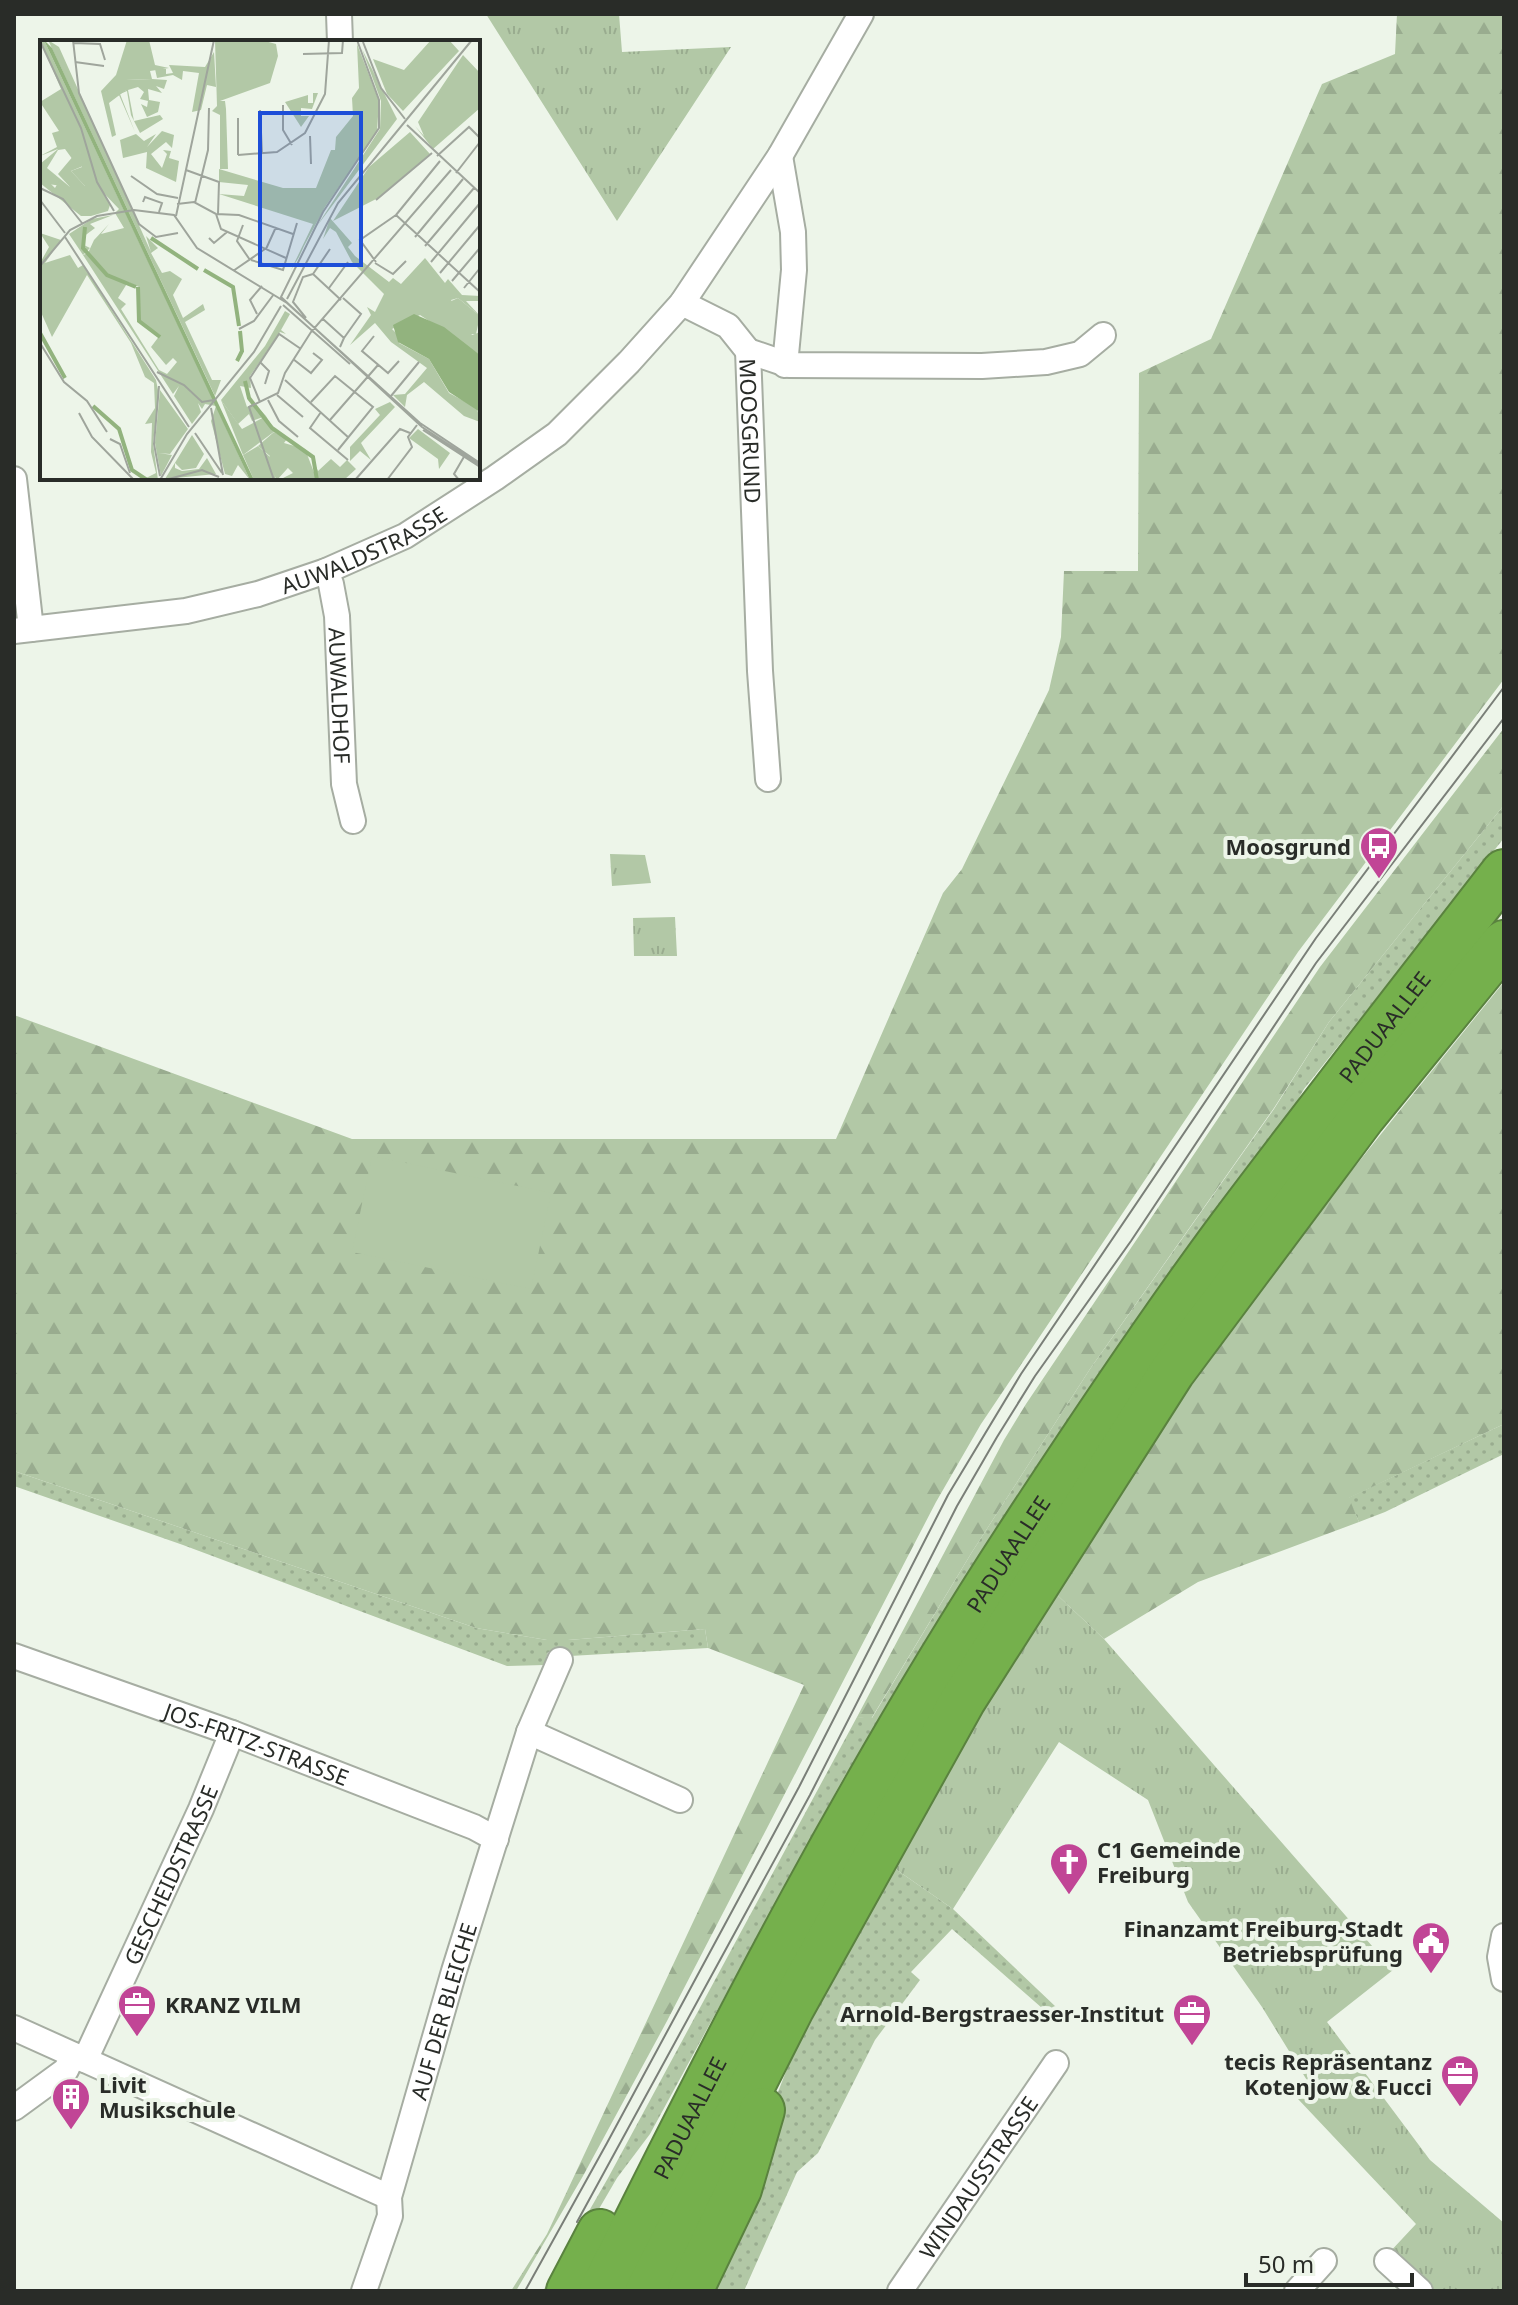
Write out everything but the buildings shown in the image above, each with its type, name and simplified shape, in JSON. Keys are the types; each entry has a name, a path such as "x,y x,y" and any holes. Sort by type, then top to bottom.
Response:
{"highway":[{"name":"PADUAALLEE","path":"602,2291 714,2065 865,1786 1022,1531 1227,1232 1504,872"},
{"name":"PADUAALLEE","path":"648,2291 792,2007 963,1700 1172,1372 1363,1116 1504,943"},
{"path":"690,2291 739,2189 792,2007"},
{"path":"569,2291 635,2171 714,2065"}],"street":[{"path":"339,14 340,40"},
{"name":"AUWALDSTRASSE","path":"480,479 557,434 682,303 780,156 861,14"},
{"path":"780,156 793,232 794,270 785,365"},
{"path":"682,303 728,326 748,351"},
{"name":"MOOSGRUND","path":"768,779 760,671 748,351 785,365 982,366 1046,362 1080,354 1103,335"},
{"path":"14,479 23,630"},
{"name":"AUWALDSTRASSE","path":"23,630 186,611 258,594 326,571 405,536 474,483"},
{"name":"AUWALDHOF","path":"326,571 337,616 344,784 353,821"},
{"name":"JOS-FRITZ-STRASSE","path":"14,1656 232,1733 474,1827 496,1839"},
{"name":"AUF DER BLEICHE","path":"364,2291 390,2216 389,2197 454,1971 529,1732 560,1660"},
{"path":"529,1732 680,1800"},
{"name":"GESCHEIDSTRASSE","path":"14,2108 79,2058 201,1809 232,1733"},
{"path":"1504,1936 1500,1957 1504,1979"},
{"path":"14,2028 389,2197"},
{"name":"WINDAUSSTRASSE","path":"900,2291 1056,2063"},
{"path":"1297,2291 1324,2261"},
{"path":"1387,2261 1420,2291"}],"green space":[{"path":"486,14 619,14 622,52 731,47 617,221"},
{"path":"1397,14 1504,14 1504,679 1298,952 981,1424 936,1502 667,2021 583,2176 516,2291 511,2291 547,2234 804,1685 708,1648 705,1629 547,1640 476,1628 14,1471 14,1015 352,1139 836,1139 943,893 962,869 1049,690 1061,637 1064,571 1138,571 1139,373 1211,339 1322,84 1395,54"},
{"path":"1504,728 1504,805 1329,1022 1274,1108 1090,1369 972,1552 871,1719 857,1717 1026,1404 1320,967"},
{"path":"1504,805 1504,838 1304,1089 1272,1145 844,1777 650,2134 617,2178 551,2291 543,2291 608,2178 857,1717 872,1718 972,1552 1090,1369 1274,1109 1329,1022"},
{"path":"610,854 645,855 651,883 612,886"},
{"path":"675,917 677,956 634,956 633,918"},
{"path":"1504,982 1504,1424 1349,1498 1359,1522 1198,1582 1104,1639 1054,1592 1241,1315"},
{"path":"372,1156 551,1193 531,1289 352,1252"},
{"path":"1504,1424 1504,1454 1359,1522 1348,1498"},
{"path":"14,1471 476,1628 547,1640 705,1629 708,1648 570,1656 548,1652 544,1665 507,1666 183,1545 14,1486"},
{"path":"1054,1592 1104,1639 1393,1970 1327,2022 1430,2160 1504,2223 1504,2291 1429,2291 1388,2254 1416,2224 1298,2099 1308,2082 1262,2007 1188,1902 1148,1800 1059,1742 953,1909 894,1868 981,1711"},
{"path":"894,1868 953,1909 1056,2007 1050,2015 952,1929 911,1972 920,1980 875,2040 818,2153 797,2172 744,2291 703,2291 750,2180 778,2092 803,2028"}],"tram line":[{"path":"525,2291 799,1787 948,1495 1021,1374 1316,938 1504,687"},
{"path":"577,2222 810,1795 957,1506 997,1437 1035,1376 1131,1241 1316,963 1504,718"}],"place":[{"name":"Moosgrund","path":"1379,880"},
{"name":"C1 Gemeinde Freiburg","path":"1069,1896"},
{"name":"Finanzamt Freiburg-Stadt Betriebsprüfung","path":"1431,1975"},
{"name":"KRANZ VILM","path":"137,2038"},
{"name":"Arnold-Bergstraesser-Institut","path":"1192,2047"},
{"name":"tecis Repräsentanz Kotenjow & Fucci","path":"1460,2108"},
{"name":"Livit Musikschule","path":"71,2131"}]}
